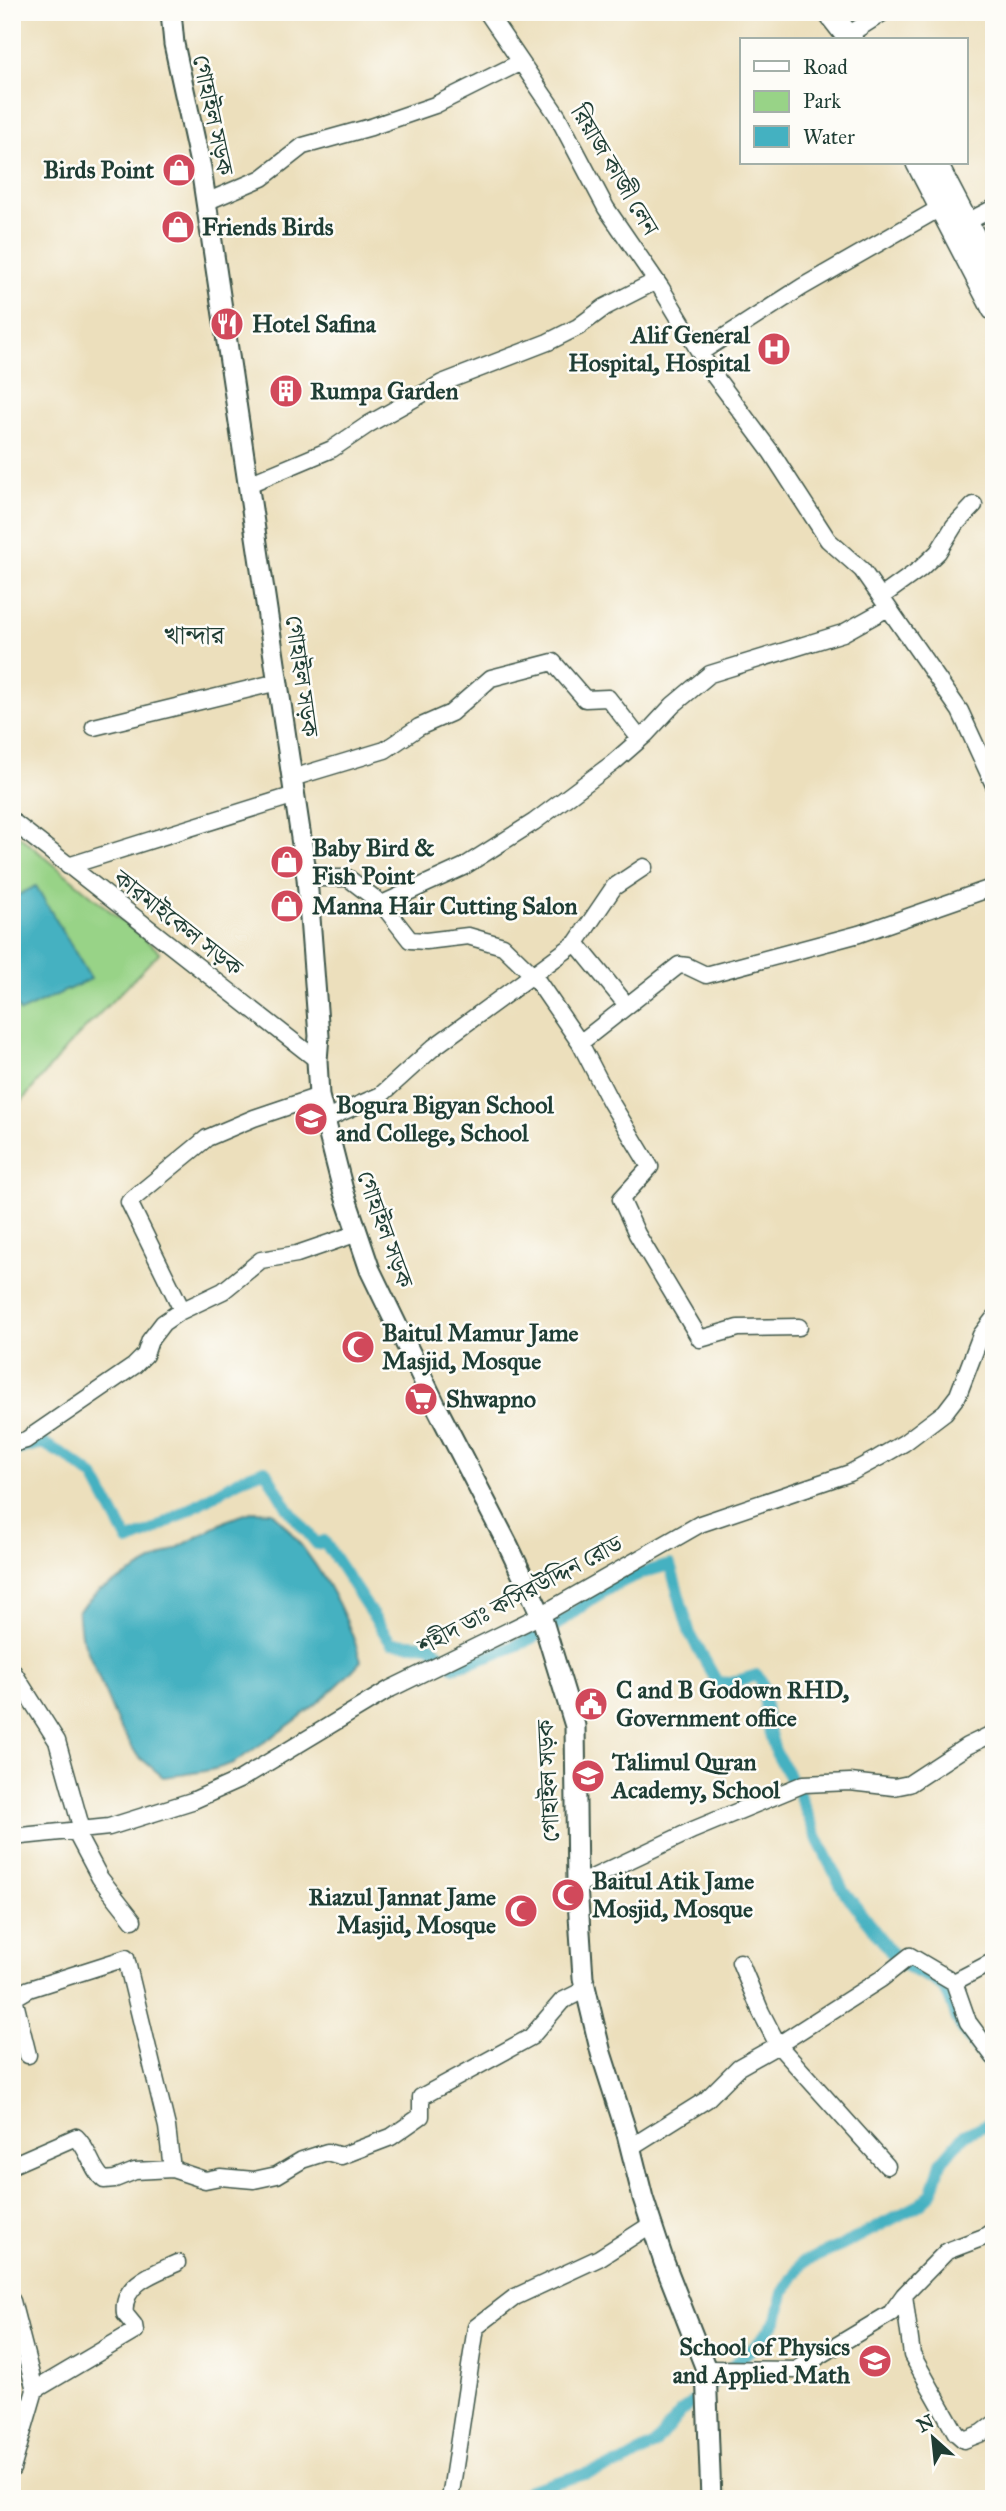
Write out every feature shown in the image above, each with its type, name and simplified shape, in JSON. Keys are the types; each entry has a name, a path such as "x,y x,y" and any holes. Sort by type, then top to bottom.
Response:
{"highway":[{"path":"829,12 855,31"},
{"path":"918,164 940,208 959,226 994,276"},
{"path":"935,164 994,309"}],"main road":[{"name":"গোহাইল সড়ক","path":"171,12 174,44 206,202 307,878 319,1036 319,1096 343,1190 370,1270 509,1545 544,1625 575,1726 577,1885 586,1989 601,2053 664,2262 714,2377 711,2499"}],"street":[{"name":"রিয়াজ কাজী লেন","path":"487,12 557,115 606,208 656,281 713,374 771,452 828,540 862,570 960,711 994,785"},
{"path":"855,31 884,12"},
{"path":"206,202 262,178 303,146 435,105 521,62"},
{"path":"701,352 802,287 940,208"},
{"path":"959,226 994,208"},
{"path":"249,484 332,449 369,424 442,383 558,337 578,327 605,307 656,281"},
{"path":"382,904 463,867 498,846 613,763 673,705 710,674 843,633 885,603 938,552 954,526 974,505"},
{"path":"68,866 293,786 385,750 419,727 451,713 491,678 553,662 585,699 608,698 640,739"},
{"path":"94,727 278,682"},
{"name":"কারমাইকেল সড়ক","path":"12,821 317,1060"},
{"path":"326,1119 381,1095 434,1047 576,943 614,887 643,867"},
{"path":"307,878 348,878 382,904 410,940 468,936 503,946 534,976 580,1043 610,1101 650,1167 621,1199 637,1234 700,1339 737,1328 799,1327"},
{"path":"580,1043 679,965 706,975 859,934 994,887"},
{"path":"576,943 621,998"},
{"path":"182,1310 129,1202 207,1138 254,1118 319,1096"},
{"path":"12,1444 26,1440 134,1366 145,1355 150,1340 163,1323 182,1310 223,1290 261,1260 297,1254 358,1233"},
{"name":"শহীদ ডাঃ কসিরউদ্দিন রোড","path":"12,1837 109,1827 192,1801 239,1780 412,1677 454,1657 544,1625 700,1524 850,1473 904,1443 945,1412 958,1395 981,1335 994,1318"},
{"path":"12,1670 57,1741 79,1830 100,1878 133,1920"},
{"path":"577,1885 642,1852 795,1787 850,1782 894,1787 909,1784 967,1746 994,1733"},
{"path":"631,2147 706,2100 739,2067 778,2045 909,1956 954,1982 968,2022 994,2057"},
{"path":"28,2054 13,1998 29,1989 126,1958 167,2127 172,2169"},
{"path":"954,1982 994,1961"},
{"path":"740,1962 778,2045 887,2166"},
{"path":"12,2165 76,2137 83,2143 99,2176 104,2180 135,2172 172,2169 205,2180 220,2177 254,2180 277,2175 303,2160 327,2152 341,2156 391,2137 421,2116 421,2097 531,2037 562,2001 586,1989"},
{"path":"450,2499 475,2327 515,2297 599,2258 652,2224"},
{"path":"714,2377 796,2370 891,2313 904,2295 947,2251 984,2237 994,2230"},
{"path":"35,2390 135,2331 134,2325 125,2314 128,2293 138,2281 177,2263"},
{"path":"904,2295 912,2355 956,2433 964,2440 982,2433 994,2424"},
{"path":"12,2469 35,2390 13,2303"}],"green space":[{"path":"12,830 160,952 67,1047 12,1113"}],"water":[{"path":"36,886 91,979 20,1012 12,997 12,898"},
{"path":"254,1511 273,1512 314,1563 346,1620 361,1661 314,1706 236,1761 207,1771 163,1777 137,1755 118,1724 81,1635 78,1611 99,1591 228,1520"}],"waterway":[{"path":"16,1450 43,1443 94,1477 128,1541 152,1531 243,1478 265,1470 288,1509 317,1544 324,1541 391,1643 430,1645 454,1667 531,1639 613,1587 670,1565 690,1634 717,1682 730,1683 757,1675 763,1685 767,1723 775,1751 799,1794 843,1890 897,1960 942,1987 965,2033 994,2068"},
{"path":"520,2499 529,2490 623,2463 654,2445 680,2413 757,2344 777,2320 783,2293 803,2262 841,2246 919,2205 932,2193 941,2162 964,2135 994,2121"}],"place":[{"name":"Birds Point","path":"179,170"},
{"name":"Friends Birds","path":"178,227"},
{"name":"Hotel Safina","path":"227,324"},
{"name":"Alif General Hospital, Hospital","path":"774,349"},
{"name":"Rumpa Garden","path":"286,391"},
{"name":"Baby Bird & Fish Point","path":"287,862"},
{"name":"Manna Hair Cutting Salon","path":"287,906"},
{"name":"Bogura Bigyan School and College, School","path":"311,1119"},
{"name":"Baitul Mamur Jame Masjid, Mosque","path":"358,1347"},
{"name":"Shwapno","path":"421,1399"},
{"name":"C and B Godown RHD, Government office","path":"591,1704"},
{"name":"Talimul Quran Academy, School","path":"588,1776"},
{"name":"Baitul Atik Jame Mosjid, Mosque","path":"568,1895"},
{"name":"Riazul Jannat Jame Masjid, Mosque","path":"521,1911"},
{"name":"School of Physics and Applied Math","path":"875,2361"}],"district":[{"name":"খান্দার","path":"194,635"}]}
